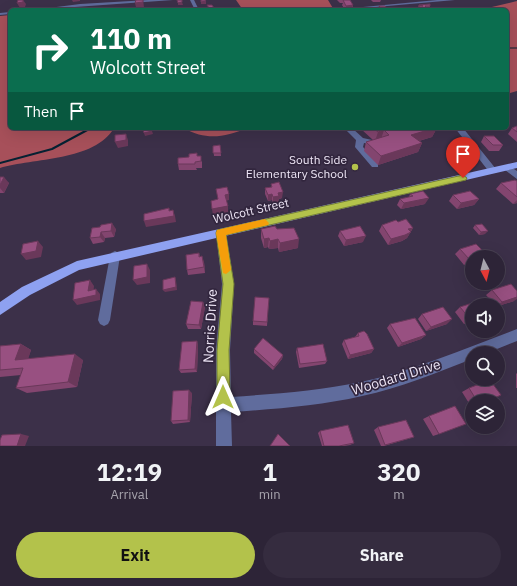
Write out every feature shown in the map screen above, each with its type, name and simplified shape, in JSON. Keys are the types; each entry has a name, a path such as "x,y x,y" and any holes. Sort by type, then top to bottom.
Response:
{"main road":[{"name":"Wolcott Street","path":"2,304 77,266 115,256 512,166"}],"street":[{"path":"53,8 171,0"},
{"path":"365,7 453,0"},
{"path":"350,130 360,140 378,144"},
{"path":"462,130 493,171"},
{"path":"360,140 359,147 375,165"},
{"path":"512,166 517,176"},
{"name":"Norris Drive","path":"221,233 228,284 223,350 224,446"},
{"path":"104,320 115,256"},
{"name":"Woodard Drive","path":"224,406 342,393 363,389 386,383 517,335"}],"shaded area":[{"path":"236,0 328,0 333,8 242,8"},
{"path":"517,1 517,91 509,93 509,8 487,8"},
{"path":"8,15 8,130 112,130 105,139 93,147 78,153 0,168 0,16"},
{"path":"188,130 243,130 231,134 216,136 200,135"}],"building":[{"path":"18,0 23,0 23,2 17,3"},
{"path":"136,0 143,0 143,2 135,3"},
{"path":"177,0 182,0 182,2 178,3"},
{"path":"343,0 350,0 353,5 346,6"},
{"path":"430,4 430,6 425,6 427,8 421,8 418,6 423,6 419,5"},
{"path":"207,5 212,5 214,8 209,8"},
{"path":"379,6 385,6 387,8 380,8"},
{"path":"517,126 517,132 512,128"},
{"path":"143,130 152,131 144,133"},
{"path":"384,130 428,130 411,135 422,143 381,156 366,142 389,135"},
{"path":"126,134 126,140 115,142 115,135"},
{"path":"484,136 494,136 503,145 493,145"},
{"path":"220,145 221,153 213,153 213,146"},
{"path":"197,153 197,156 201,156 201,161 195,162 195,164 178,164 178,158 189,157 189,154"},
{"path":"0,177 4,177 0,185"},
{"path":"515,180 517,181 517,197 501,183"},
{"path":"279,182 283,192 278,193 279,196 273,197 272,194 268,195 265,188 272,187 271,184"},
{"path":"227,187 229,194 225,195 228,206 212,209 211,201 218,199 216,189"},
{"path":"423,191 429,198 404,203 400,199 413,196 410,194"},
{"path":"470,191 479,199 461,203 453,195"},
{"path":"169,208 169,211 173,210 174,216 144,221 144,214"},
{"path":"406,219 413,228 408,229 411,232 391,239 382,225 396,220 398,222"},
{"path":"112,223 111,231 101,232 100,237 90,238 92,228"},
{"path":"482,224 488,231 481,232 475,225"},
{"path":"275,226 277,229 294,228 299,239 280,243 278,239 270,241 269,238 264,239 261,229"},
{"path":"360,226 366,236 346,240 340,231"},
{"path":"38,241 36,251 21,254 23,244"},
{"path":"476,244 482,250 465,250 465,255 460,249"},
{"path":"199,253 199,257 202,256 204,267 187,270 186,255"},
{"path":"147,264 147,277 133,280 134,266"},
{"path":"175,277 176,287 163,290 163,280"},
{"path":"90,280 88,291 96,289 96,295 73,300 75,283"},
{"path":"511,284 517,291 517,297 505,301 505,298 499,298 492,290 505,290 505,286"},
{"path":"255,297 269,298 267,322 253,321"},
{"path":"191,301 203,302 199,325 186,324"},
{"path":"465,305 465,313 460,307"},
{"path":"443,307 452,319 431,327 422,314"},
{"path":"415,318 426,335 402,343 390,324"},
{"path":"364,331 374,349 350,355 344,340 359,336 358,333"},
{"path":"263,338 283,355 274,367 254,349"},
{"path":"197,341 195,369 179,370 182,342"},
{"path":"21,344 15,360 75,354 68,382 16,388 23,368 0,370 0,346"},
{"path":"323,344 327,361 300,364 297,348"},
{"path":"474,386 494,386 500,394 473,394 469,388"},
{"path":"189,390 188,420 171,421 173,391"},
{"path":"455,406 465,424 439,434 429,416"},
{"path":"406,420 414,437 385,445 378,427"},
{"path":"348,425 354,443 339,446 324,446 320,431"},
{"path":"21,434 17,446 0,446 2,435"},
{"path":"278,434 290,446 270,446"}],"waterway":[{"path":"509,48 517,48"},
{"path":"0,163 52,149 87,130"}],"slow traffic":[{"path":"226,270 221,233 265,223"}],"place":[{"name":"South Side Elementary School","path":"355,167"}],"route":[{"path":"223,397 223,350 228,307 228,284 221,233 463,178"}]}
